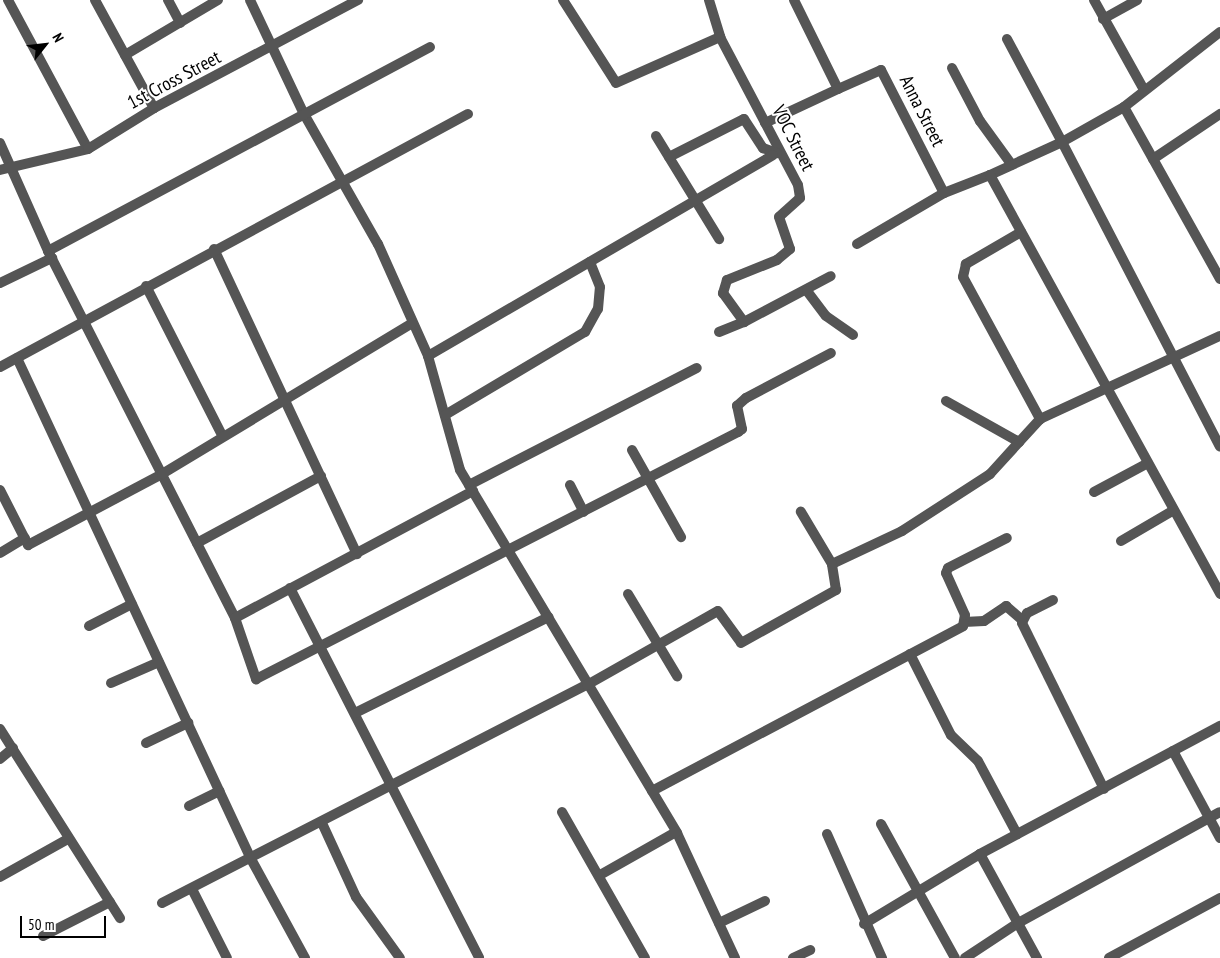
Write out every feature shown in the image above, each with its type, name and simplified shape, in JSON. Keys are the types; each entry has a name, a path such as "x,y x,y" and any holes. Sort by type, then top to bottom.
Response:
{"street":[{"path":"8,0 88,149"},
{"path":"95,0 154,108"},
{"path":"168,0 180,23"},
{"path":"125,55 218,0"},
{"path":"250,0 304,114 378,244 411,324 428,356 460,470 676,832 735,958"},
{"name":"1st Cross Street","path":"0,170 88,149 154,108 272,48 358,0"},
{"path":"562,0 616,84 720,37"},
{"name":"VOC Street","path":"708,0 720,37 766,123 777,154 800,198 780,217 790,249 777,260 722,285 738,320 744,322"},
{"path":"766,123 838,89 794,0"},
{"path":"1094,0 1144,90"},
{"path":"1103,19 1137,0"},
{"path":"857,244 944,193 990,175 1062,142 1124,107 1220,32"},
{"path":"1007,39 1220,447"},
{"path":"0,282 304,114 430,47"},
{"path":"952,68 980,121 1012,165"},
{"name":"Anna Street","path":"838,89 881,70 944,193"},
{"path":"1124,107 1220,279"},
{"path":"0,367 214,249 468,114"},
{"path":"1153,159 1220,114"},
{"path":"669,157 744,119 763,148 777,154"},
{"path":"656,136 697,201 718,239"},
{"path":"0,143 50,255 85,320 235,618 256,679 506,550 648,480 738,432 742,428 737,406 746,398 831,353"},
{"path":"428,356 777,154"},
{"path":"990,175 1174,510 1216,579 1220,594"},
{"path":"1022,232 966,264 962,271 1040,419"},
{"path":"214,249 357,554"},
{"path":"445,415 585,332 598,309 600,287 590,262"},
{"path":"719,332 744,322 832,276"},
{"path":"146,286 223,437"},
{"path":"806,291 826,316 853,335"},
{"path":"0,490 28,544 90,514 162,474 284,397 411,324"},
{"path":"832,564 902,531 990,474 1040,419 1220,336"},
{"path":"17,358 252,859 305,958"},
{"path":"235,618 357,554 471,488 697,368"},
{"path":"946,401 1019,442"},
{"path":"632,450 681,537"},
{"path":"1094,492 1148,463"},
{"path":"197,543 321,476"},
{"path":"570,485 584,512"},
{"path":"1122,541 1174,510"},
{"path":"162,903 252,859 587,685 660,646 718,610 741,644 836,590 832,564 801,512"},
{"path":"0,553 25,538"},
{"path":"964,622 948,568 1007,538"},
{"path":"290,588 393,786 479,958"},
{"path":"628,594 677,676"},
{"path":"1022,620 1053,600"},
{"path":"89,626 132,604"},
{"path":"652,791 910,654 964,622 984,621 1006,606 1022,620 1104,789"},
{"path":"355,713 548,617"},
{"path":"910,654 951,735 978,761 1017,834"},
{"path":"111,683 159,662"},
{"path":"146,743 188,723"},
{"path":"864,924 980,854 1220,726"},
{"path":"0,729 68,839 120,918"},
{"path":"0,759 13,748"},
{"path":"1173,751 1220,838"},
{"path":"189,806 220,791"},
{"path":"562,812 600,875 645,958"},
{"path":"966,958 1018,924 1220,812"},
{"path":"322,823 356,897 400,958"},
{"path":"880,824 954,958"},
{"path":"600,875 676,832"},
{"path":"827,834 864,924 882,958"},
{"path":"0,878 68,839"},
{"path":"980,854 1037,958"},
{"path":"192,889 227,958"},
{"path":"1109,958 1220,898"},
{"path":"43,936 110,902"},
{"path":"719,923 765,902"},
{"path":"792,958 810,950"}]}
